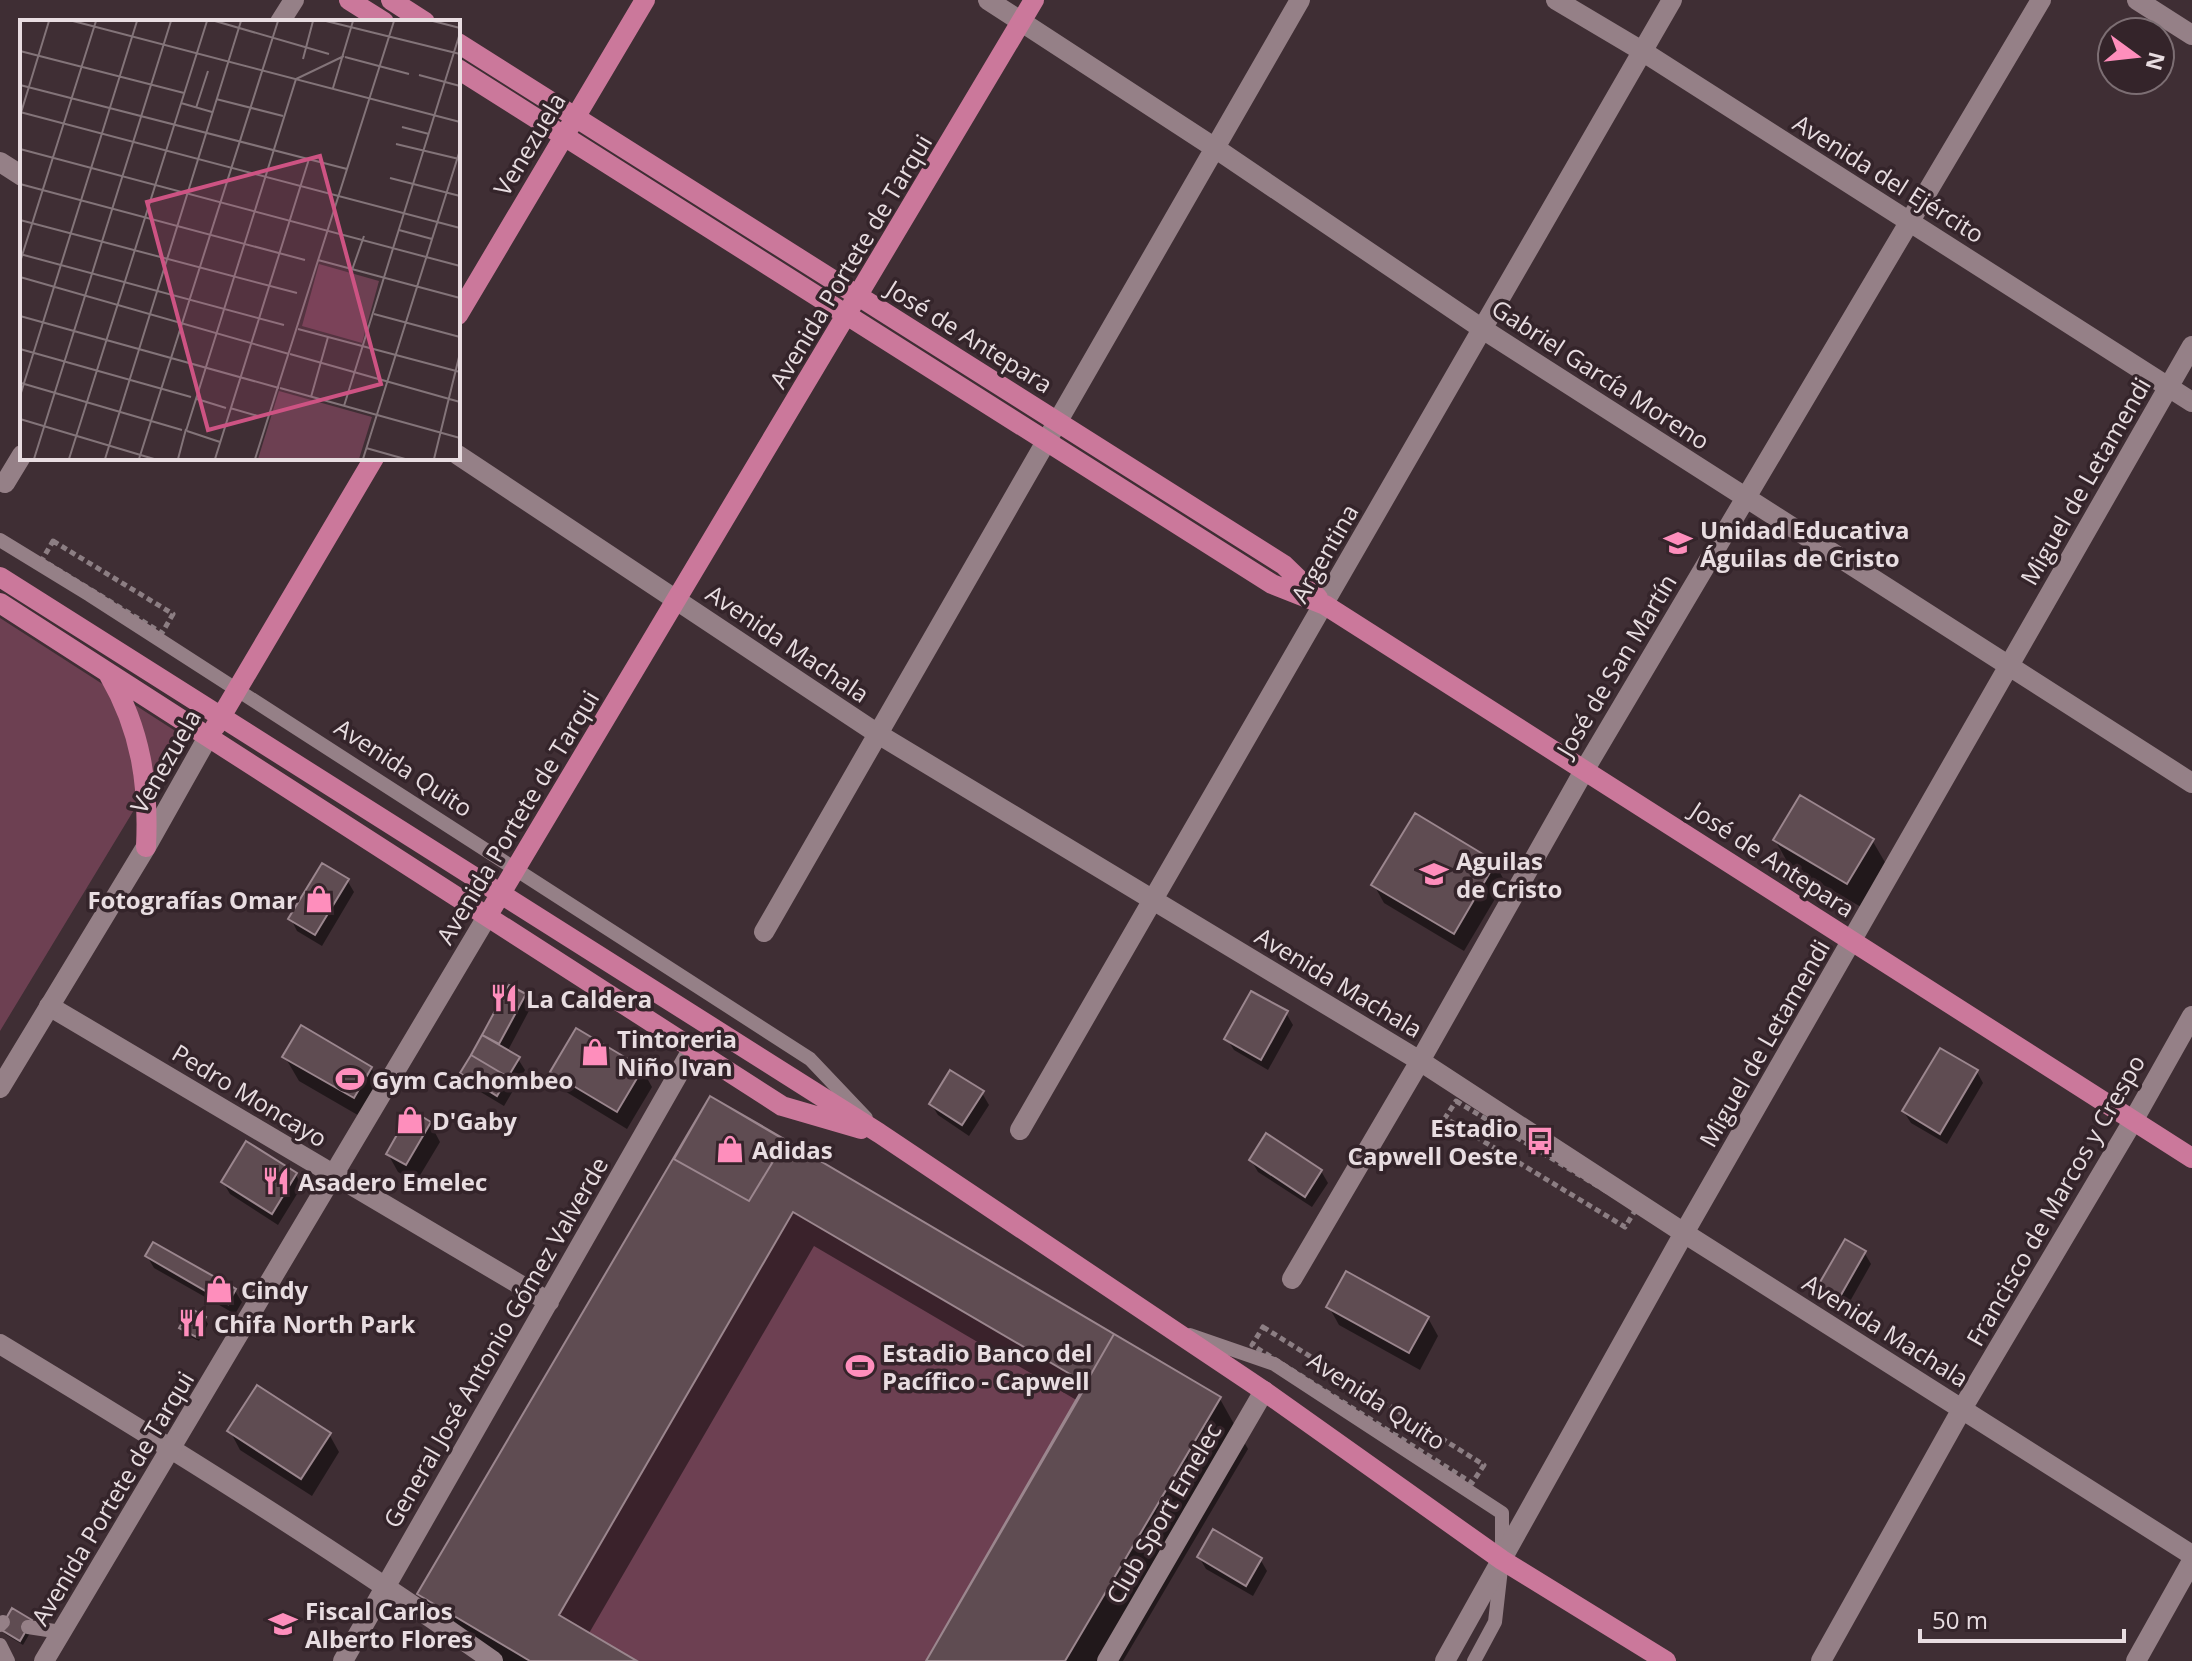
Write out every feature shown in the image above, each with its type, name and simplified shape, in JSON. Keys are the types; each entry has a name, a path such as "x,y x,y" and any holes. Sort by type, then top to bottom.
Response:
{"main road":[{"path":"349,0 381,20"},
{"path":"391,0 422,20"},
{"name":"Venezuela","path":"460,312 645,0"},
{"name":"Avenida Portete de Tarqui","path":"488,915 1034,0"},
{"name":"José de Antepara","path":"460,44 1284,565 1325,605"},
{"name":"José de Antepara","path":"460,70 1272,584 1325,605 2192,1158"},
{"name":"Venezuela","path":"208,737 373,460"},
{"name":"Avenida Quito","path":"0,577 882,1135 1264,1391 1502,1560 1666,1661"},
{"name":"Avenida Quito","path":"0,603 782,1106 882,1135"},
{"path":"105,669 126,705 140,745 146,791 146,847"}],"street":[{"path":"281,20 294,0"},
{"name":"Gabriel García Moreno","path":"988,0 1215,148 1481,328 2192,783"},
{"path":"764,932 1300,0"},
{"name":"Avenida del Ejército","path":"1556,0 1642,51 2192,402"},
{"name":"Argentina","path":"1020,1130 1672,0"},
{"name":"José de San Martín","path":"1292,1279 1585,769 2041,0"},
{"path":"2137,0 2192,35"},
{"path":"0,162 20,175"},
{"name":"Miguel de Letamendi","path":"1445,1661 1684,1233 2192,346"},
{"name":"Avenida Machala","path":"460,456 878,734 1420,1061 1684,1233 2192,1555"},
{"path":"5,483 20,458"},
{"name":"Venezuela","path":"0,1088 146,847 208,737"},
{"name":"Avenida Portete de Tarqui","path":"44,1661 488,915"},
{"name":"Pedro Moncayo","path":"49,1006 549,1302"},
{"name":"Francisco de Marcos y Crespo","path":"1821,1661 1962,1409 2192,1016"},
{"name":"General José Antonio Gómez Valverde","path":"343,1661 692,1050"},
{"path":"0,1344 172,1448 386,1586 493,1661"},
{"name":"Club Sport Emelec","path":"1107,1661 1264,1391"},
{"path":"2136,1661 2192,1561"}],"lane":[{"name":"Avenida Quito","path":"0,540 810,1059 882,1135"},
{"name":"Avenida Quito","path":"1171,1328 1274,1364 1502,1513 1502,1560"},
{"name":"Miguel de Letamendi","path":"1474,1661 1495,1622 1502,1560"},
{"path":"28,1627 61,1632"},
{"path":"0,1645 8,1661"}],"shaded area":[{"path":"0,618 180,734 0,1031"},
{"name":"Estadio Banco del Pacífico - Capwell","path":"710,1096 1221,1397 1065,1661 530,1661 417,1594"}],"building":[{"path":"1800,795 1874,839 1847,884 1773,840"},
{"name":"Aguilas de Cristo","path":"1415,813 1496,862 1454,934 1371,885"},
{"name":"Fotografías Omar","path":"322,863 349,879 315,935 288,919"},
{"path":"509,985 526,994 499,1044 482,1035"},
{"path":"1251,991 1288,1011 1261,1060 1224,1039"},
{"path":"301,1025 372,1067 354,1098 282,1057"},
{"path":"576,1028 643,1068 617,1112 550,1072"},
{"path":"482,1035 520,1057 508,1077 471,1055"},
{"path":"1940,1048 1978,1070 1940,1134 1902,1111"},
{"path":"471,1055 508,1077 497,1096 460,1073"},
{"path":"950,1070 984,1091 962,1125 929,1104"},
{"path":"710,1096 1221,1397 1065,1661 926,1661 1087,1384 793,1212 559,1615 637,1661 530,1661 417,1594"},
{"name":"Adidas","path":"710,1096 786,1140 749,1201 674,1159"},
{"path":"411,1110 431,1122 406,1165 386,1154"},
{"path":"1266,1133 1322,1170 1305,1197 1249,1160"},
{"path":"246,1141 297,1173 272,1214 221,1182"},
{"path":"1845,1239 1866,1251 1837,1302 1816,1289"},
{"path":"153,1242 236,1289 228,1304 145,1256"},
{"path":"1346,1271 1429,1317 1409,1353 1326,1307"},
{"name":"Chifa North Park","path":"190,1308 206,1317 196,1337 179,1328"},
{"path":"1114,1334 1221,1397 1065,1661 926,1661"},
{"path":"257,1385 331,1433 301,1479 227,1431"},
{"path":"1213,1529 1262,1558 1246,1586 1197,1557"},
{"path":"12,1608 32,1620 20,1641 0,1629"}],"place":[{"name":"Unidad Educativa Águilas de Cristo","path":"1678,543"},
{"name":"Aguilas de Cristo","path":"1434,874"},
{"name":"Fotografías Omar","path":"319,899"},
{"name":"La Caldera","path":"504,998"},
{"name":"Tintoreria Niño Ivan","path":"595,1052"},
{"name":"Gym Cachombeo","path":"350,1079"},
{"name":"D'Gaby","path":"410,1120"},
{"name":"Estadio Capwell Oeste","path":"1540,1141"},
{"name":"Adidas","path":"730,1149"},
{"name":"Asadero Emelec","path":"276,1181"},
{"name":"Cindy","path":"219,1289"},
{"name":"Chifa North Park","path":"192,1323"},
{"name":"Estadio Banco del Pacífico - Capwell","path":"860,1366"},
{"name":"Fiscal Carlos Alberto Flores","path":"283,1624"}]}
